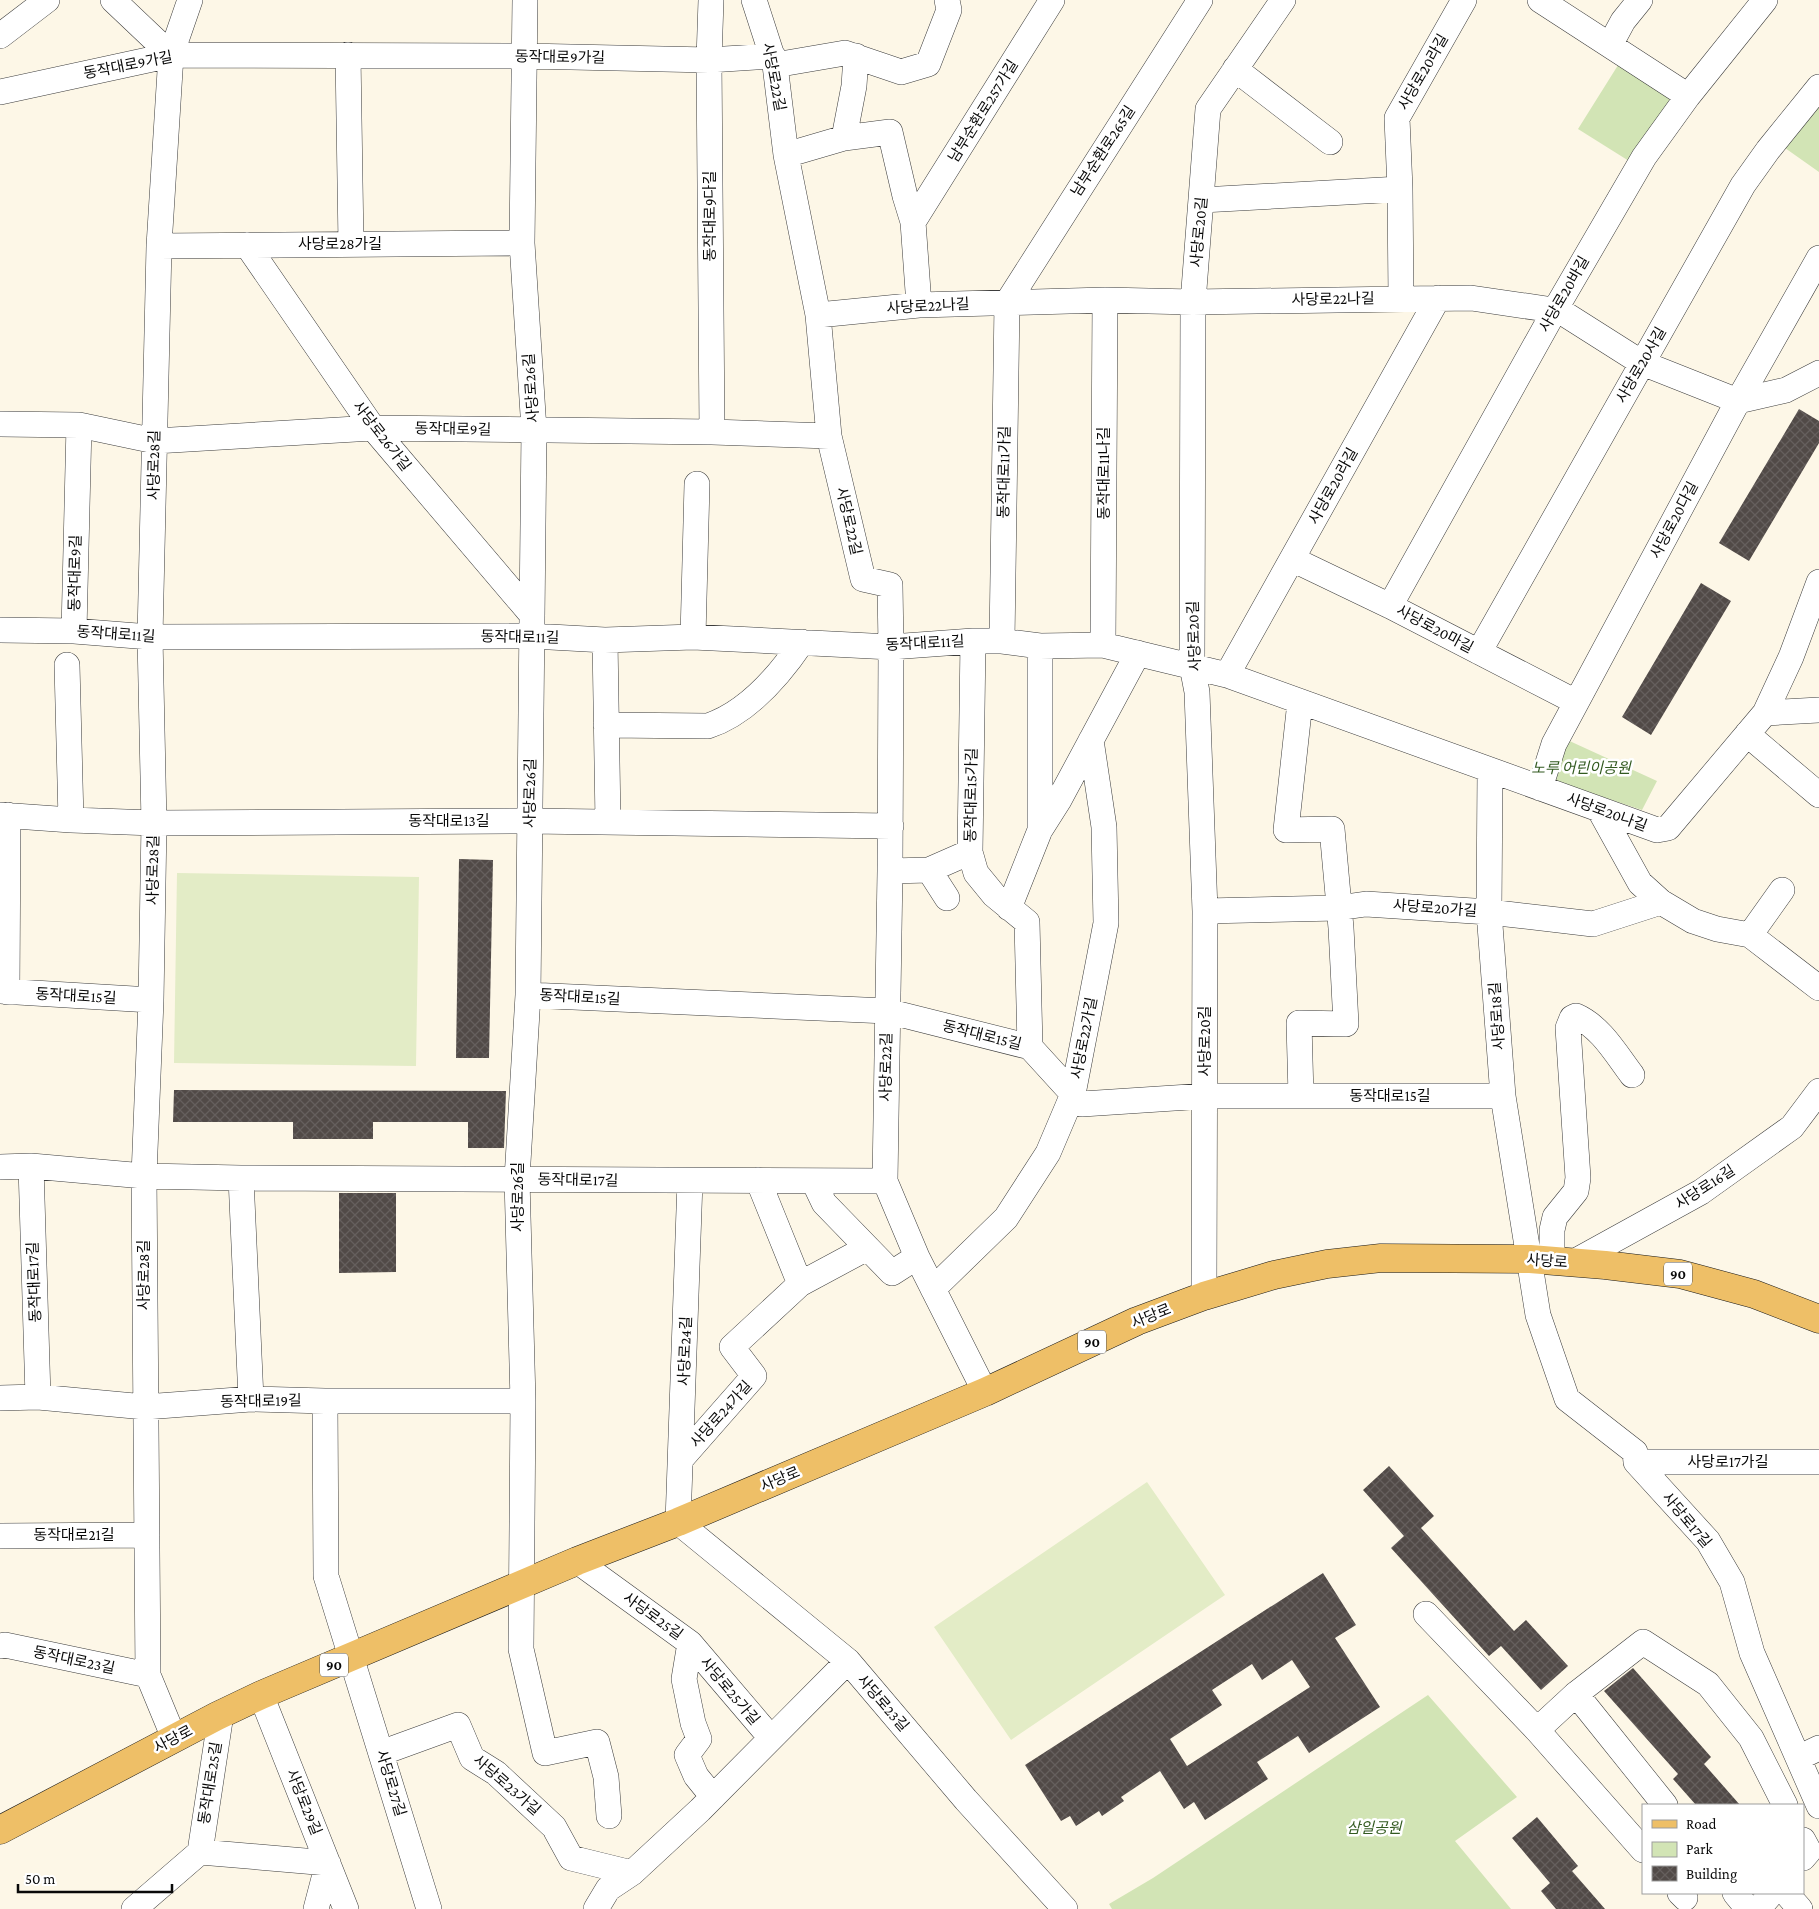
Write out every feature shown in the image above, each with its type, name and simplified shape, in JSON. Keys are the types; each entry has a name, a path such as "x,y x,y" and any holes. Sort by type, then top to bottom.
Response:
{"main road":[{"name":"사당로","path":"0,1830 174,1738 261,1695 577,1561 678,1522 985,1392 1137,1321 1204,1296 1274,1275 1327,1264 1381,1258 1552,1261 1680,1274 1754,1294 1819,1319"}],"street":[{"path":"0,36 47,0"},
{"path":"113,0 171,55"},
{"name":"사당로28길","path":"174,1738 148,1675 144,1176 151,1000 154,823 150,638 158,246 171,55 190,0"},
{"name":"사당로26길","path":"521,1585 523,1400 517,1179 528,995 534,430 522,243 525,0"},
{"name":"동작대로9다길","path":"711,0 709,60 712,432"},
{"name":"사당로22길","path":"755,0 774,60 786,155 818,314 829,436 863,580 890,585 892,647 891,826 884,1181 917,1257 985,1392"},
{"path":"844,138 854,86 856,56 900,72 928,64 949,10 947,0"},
{"name":"남부순환로265길","path":"1007,303 1200,0"},
{"name":"사당로20길","path":"1204,1296 1205,911 1197,692 1192,666 1193,302 1208,109 1283,0"},
{"name":"사당로20라길","path":"1401,298 1397,118 1464,0"},
{"path":"1540,0 1688,96"},
{"path":"1610,45 1623,21 1640,0"},
{"name":"사당로20바길","path":"1390,606 1555,310 1644,157 1688,96 1765,0"},
{"name":"남부순환로257가길","path":"913,222 1045,2"},
{"name":"동작대로9가길","path":"0,92 171,55 525,56 709,60 774,60 845,53 856,56"},
{"path":"348,55 351,244"},
{"path":"1235,69 1330,142"},
{"name":"사당로20사길","path":"1479,652 1743,185 1768,150 1819,87"},
{"path":"786,155 844,138 890,132 913,222 919,305"},
{"path":"1202,200 1400,189"},
{"name":"사당로28가길","path":"158,246 522,243"},
{"name":"사당로26가길","path":"247,245 373,428 532,626"},
{"name":"사당로20다길","path":"1540,788 1554,744 1576,702 1738,401 1819,258"},
{"name":"사당로20라길","path":"1227,675 1438,298"},
{"name":"사당로22나길","path":"818,314 919,305 1105,300 1193,302 1471,298 1560,310 1642,363 1738,401"},
{"name":"동작대로11나길","path":"1103,645 1105,300"},
{"name":"동작대로11가길","path":"1002,641 1007,303"},
{"path":"1738,401 1786,390 1819,373"},
{"name":"동작대로9길","path":"0,424 79,425 155,440 373,428 712,432 829,436"},
{"name":"동작대로9길","path":"74,630 79,425"},
{"path":"693,637 697,484"},
{"name":"사당로20마길","path":"1292,559 1390,606 1576,702"},
{"name":"사당로20나길","path":"1192,666 1227,675 1657,830 1668,828 1765,713 1791,657 1819,582"},
{"name":"동작대로11길","path":"0,630 74,630 150,638 532,626 605,640 693,637 892,647 973,640 1002,641 1040,646 1103,645 1192,666"},
{"path":"605,640 608,822"},
{"name":"동작대로15가길","path":"973,640 970,852 976,873 994,895 1027,922 1030,1047"},
{"path":"606,725 708,726 723,721 753,698 788,663 802,642"},
{"path":"1040,646 1040,830"},
{"path":"1010,908 1040,830 1138,653"},
{"path":"67,665 70,820"},
{"path":"1300,702 1286,830 1332,829 1341,928 1346,1024 1298,1023 1301,1096"},
{"path":"1765,713 1819,710"},
{"path":"1747,734 1819,795"},
{"name":"사당로22가길","path":"933,1289 1006,1218 1048,1153 1073,1094 1106,923 1104,827 1091,740"},
{"name":"사당로18길","path":"1490,770 1489,912 1502,1096 1552,1261"},
{"path":"1599,809 1640,883 1661,902 1693,921 1717,930 1750,935 1819,988"},
{"name":"동작대로13길","path":"4,992 4,815 154,823 530,821 891,826"},
{"path":"890,870 929,870 970,852"},
{"path":"929,870 947,898"},
{"path":"1750,935 1782,890"},
{"name":"사당로20가길","path":"1205,911 1338,908 1366,904 1489,912 1593,924 1661,902"},
{"name":"동작대로15길","path":"4,992 151,1000"},
{"name":"동작대로15길","path":"528,995 887,1011 1030,1047 1082,1104 1205,1096 1502,1096"},
{"path":"1552,1261 1552,1230 1555,1217 1576,1191 1578,1178 1568,1028 1572,1018 1576,1016 1587,1020 1632,1075"},
{"name":"사당로16길","path":"1552,1261 1701,1192 1792,1127 1817,1097"},
{"name":"동작대로17길","path":"31,1166 38,1397"},
{"name":"동작대로17길","path":"0,1167 31,1166 144,1176 241,1178 884,1181"},
{"path":"241,1178 251,1399"},
{"path":"758,1180 800,1284"},
{"name":"사당로24길","path":"678,1522 682,1458 690,1181"},
{"path":"814,1182 824,1202 892,1273 917,1257"},
{"name":"사당로24가길","path":"682,1458 754,1376 732,1347 800,1284 867,1248"},
{"name":"사당로17길","path":"1552,1261 1538,1315 1567,1399 1635,1452 1636,1462 1708,1541 1732,1582 1752,1653 1808,1753 1819,1806"},
{"name":"동작대로19길","path":"0,1398 38,1397 145,1407 251,1399 325,1401 523,1400"},
{"path":"325,1401 326,1576 352,1658"},
{"name":"사당로17가길","path":"1636,1462 1819,1462"},
{"name":"사당로23길","path":"678,1522 848,1662 966,1800 1065,1909"},
{"name":"동작대로21길","path":"0,1536 148,1535"},
{"name":"사당로25길","path":"577,1561 690,1643 684,1679 693,1723 699,1739 687,1754 696,1776 713,1797"},
{"path":"521,1585 521,1649 545,1753 596,1742 606,1777 609,1816"},
{"path":"1426,1614 1537,1730 1642,1849"},
{"path":"1537,1730 1576,1694 1643,1642 1708,1684 1751,1738 1784,1804"},
{"name":"사당로25가길","path":"690,1643 771,1738"},
{"name":"동작대로23길","path":"0,1646 148,1675"},
{"name":"사당로27길","path":"352,1658 429,1909"},
{"path":"596,1909 608,1890 632,1873 713,1797 848,1662"},
{"path":"1576,1694 1664,1804"},
{"name":"사당로29길","path":"261,1695 346,1909"},
{"name":"동작대로25길","path":"200,1852 221,1714"},
{"name":"사당로23가길","path":"381,1753 458,1725 472,1758 496,1773 554,1827 571,1858 632,1873"},
{"path":"1804,1842 1809,1851 1804,1857"},
{"path":"134,1909 200,1852 328,1863 316,1909"},
{"path":"1736,1894 1748,1909"},
{"path":"1758,1909 1771,1894"},
{"path":"1787,1894 1800,1909"}],"green space":[{"path":"1625,54 1688,96 1629,161 1578,129"},
{"path":"1819,106 1819,172 1785,148"},
{"name":"노루 어린이공원","path":"1563,738 1657,781 1642,810 1554,781"},
{"path":"177,873 419,877 416,1066 174,1063"},
{"path":"1147,1482 1225,1595 1011,1740 934,1627"},
{"name":"삼일공원","path":"1428,1695 1517,1797 1455,1841 1511,1909 1112,1909 1109,1904 1153,1878"}],"building":[{"path":"1799,409 1819,421 1819,443 1749,561 1719,543"},
{"path":"1701,583 1731,601 1651,735 1622,717"},
{"path":"459,859 493,860 489,1058 456,1058"},
{"path":"174,1090 506,1091 504,1148 468,1148 468,1122 373,1122 373,1139 293,1139 293,1122 173,1122"},
{"path":"339,1193 396,1193 396,1272 339,1273"},
{"path":"1389,1466 1434,1516 1421,1528 1514,1631 1526,1620 1568,1666 1541,1690 1501,1646 1489,1656 1391,1548 1404,1536 1363,1490"},
{"path":"1323,1573 1356,1625 1335,1638 1380,1707 1309,1753 1298,1736 1257,1762 1268,1779 1205,1820 1194,1802 1184,1809 1160,1771 1121,1797 1124,1801 1102,1816 1099,1811 1076,1826 1070,1816 1061,1821 1025,1765","holes":["1292,1660 1310,1687 1187,1766 1170,1739 1222,1705 1212,1690 1252,1664 1262,1680"]},
{"path":"1633,1668 1711,1757 1704,1764 1739,1804 1695,1804 1673,1779 1678,1774 1604,1691"},
{"path":"1537,1817 1578,1866 1572,1871 1605,1909 1556,1909 1541,1891 1550,1883 1512,1838"}]}
